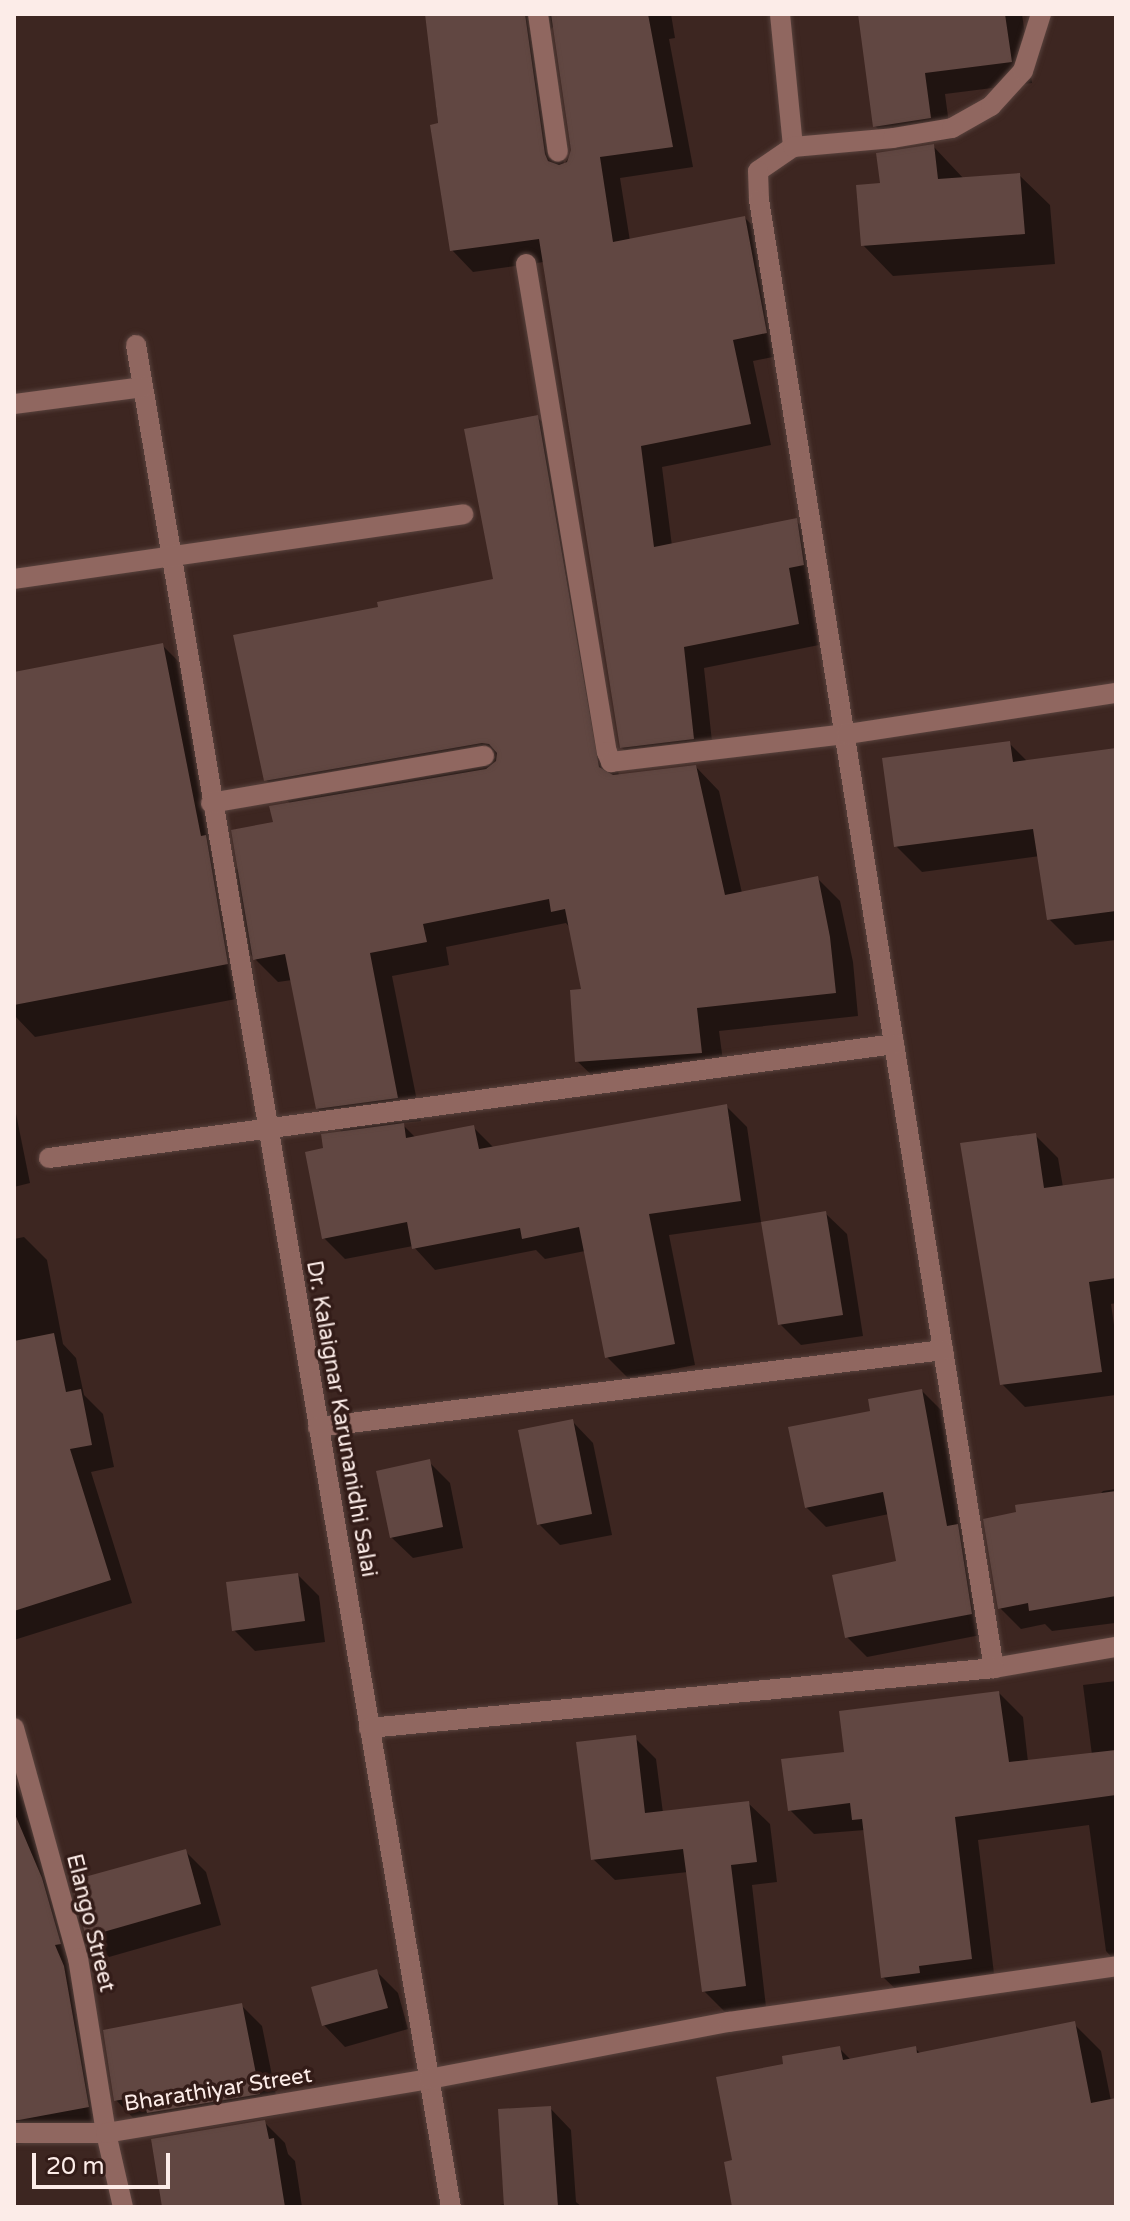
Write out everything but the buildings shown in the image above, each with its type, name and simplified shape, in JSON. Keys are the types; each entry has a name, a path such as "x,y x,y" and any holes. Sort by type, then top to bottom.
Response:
{"street":[{"path":"538,14 558,152"},
{"path":"780,14 793,147"},
{"path":"994,1668 847,734 759,200 758,171 793,147 952,128 991,106 1023,71 1041,14"},
{"path":"526,264 608,758 616,763 847,734 1116,693"},
{"name":"Dr. Kalaignar Karunanidhi Salai","path":"136,345 169,557 451,2207"},
{"path":"14,404 143,387"},
{"path":"14,579 463,514"},
{"path":"211,803 484,756"},
{"path":"49,1158 266,1126 894,1044"},
{"path":"318,1427 943,1350"},
{"path":"369,1728 994,1668 1116,1647"},
{"name":"Elango Street","path":"14,1728 78,1958 106,2133 123,2207"},
{"name":"Bharathiyar Street","path":"14,2133 106,2133 429,2079 729,2022 1116,1966"}]}
